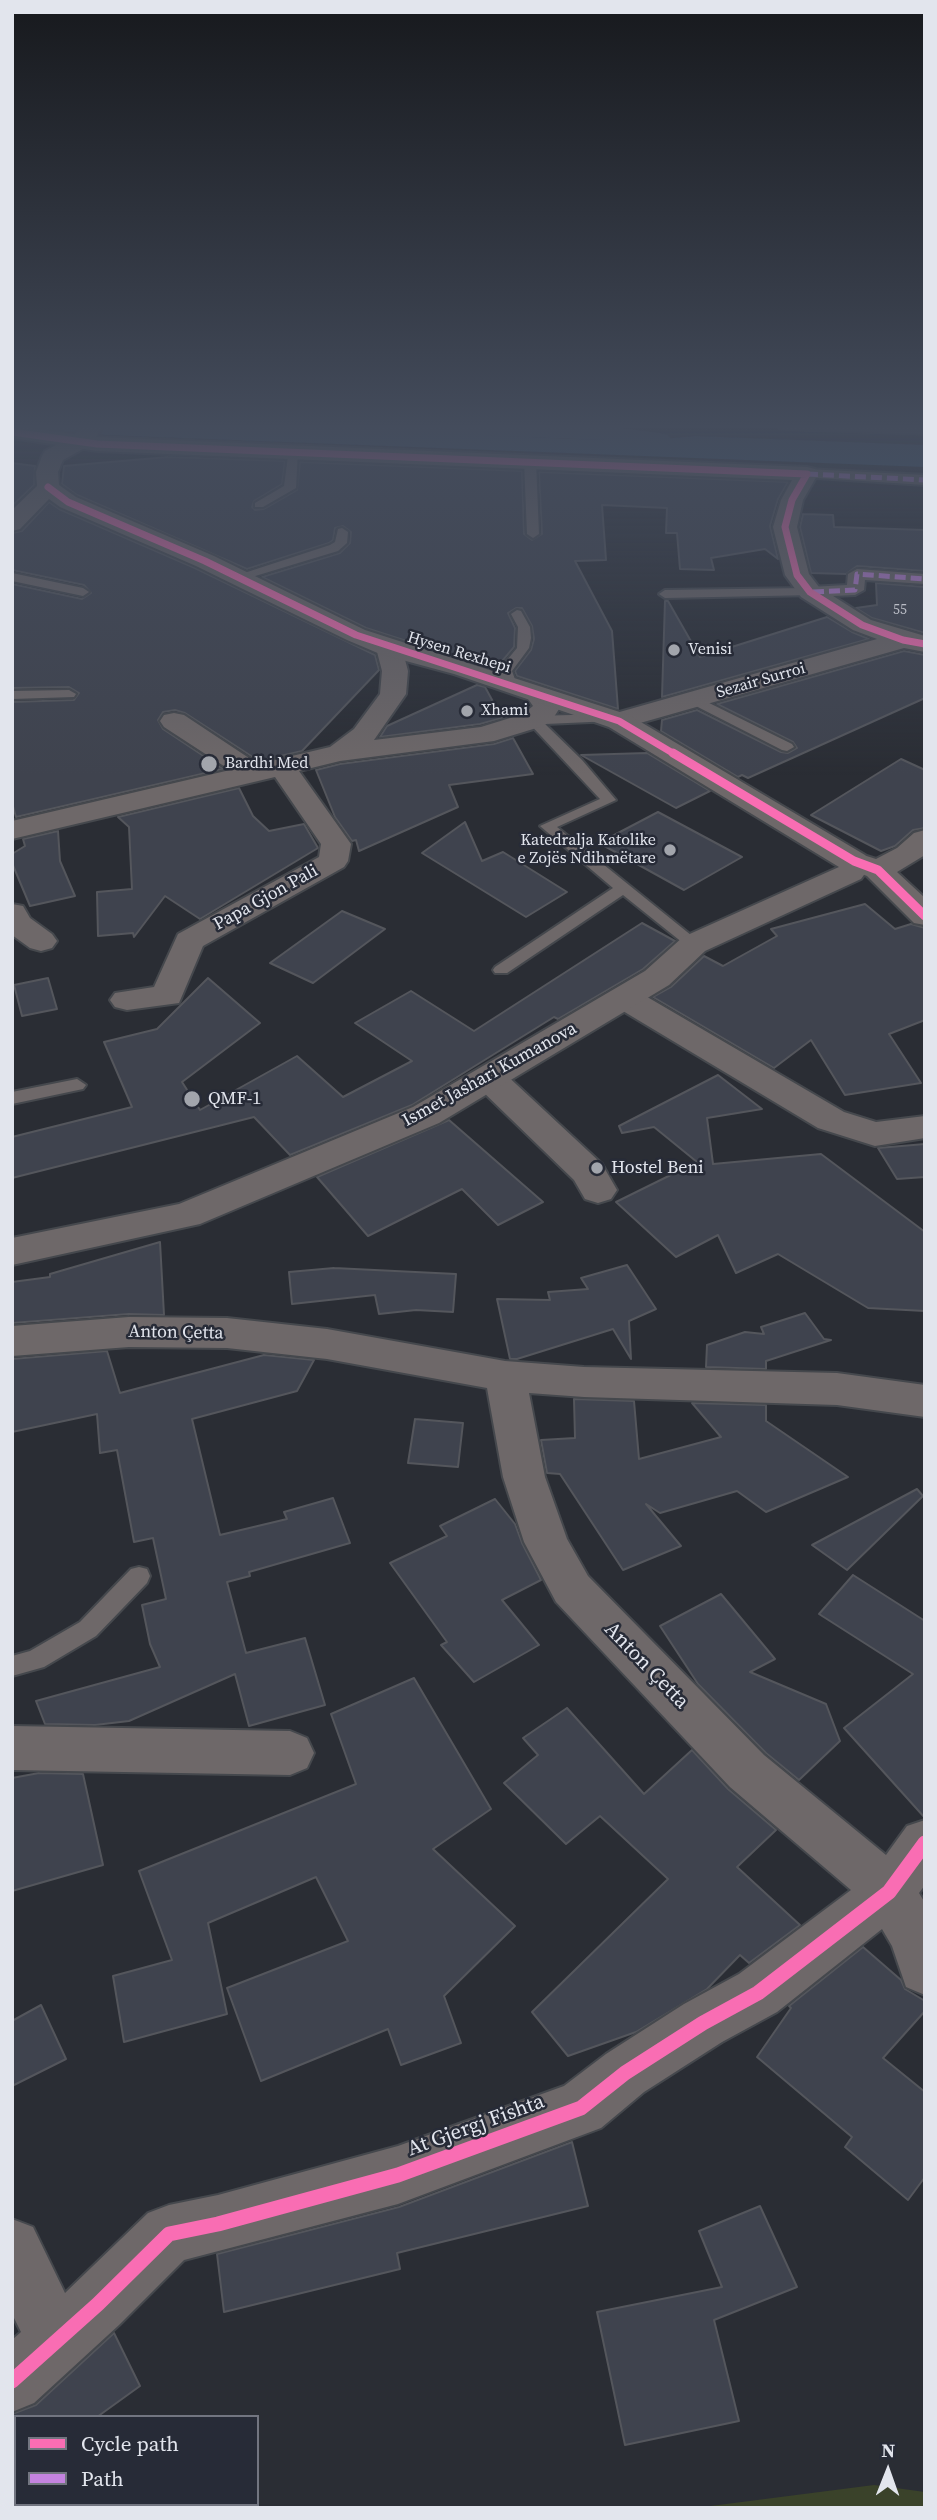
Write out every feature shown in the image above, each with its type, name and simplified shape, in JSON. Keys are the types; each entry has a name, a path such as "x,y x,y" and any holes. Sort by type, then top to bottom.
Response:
{"street":[{"name":"Hysen Rexhepi","path":"155,541 238,577 356,635 389,648 510,685 536,708 613,720 866,865 923,913"},
{"path":"788,541 797,575 810,592 862,625 914,642"},
{"path":"810,592 855,590 857,573 925,579"},
{"name":"Sezair Surroi","path":"613,720 914,642"},
{"path":"340,753 364,735 393,694 395,671 389,648"},
{"path":"12,830 340,753 484,735 536,708"},
{"path":"174,721 268,770"},
{"name":"Papa Gjon Pali","path":"127,1000 167,996 189,941 333,861 336,844 268,770"},
{"name":"Ismet Jashari Kumanova","path":"12,1252 187,1215 426,1115 657,978 694,944 850,873 854,868 908,854 925,839"},
{"path":"12,912 16,923 41,941"},
{"path":"625,998 707,1048 757,1073 831,1120 875,1134 922,1127"},
{"path":"490,1079 589,1173 598,1190"},
{"name":"Anton Çetta","path":"12,1341 129,1332 227,1333 340,1346 505,1376 584,1382 837,1389 925,1401"},
{"name":"Anton Çetta","path":"505,1376 524,1477 546,1542 572,1589 747,1771 847,1852 889,1892 916,1937 925,1969"},
{"path":"12,1748 290,1753"},
{"name":"At Gjergj Fishta","path":"12,2381 98,2304 169,2234 218,2224 398,2175 581,2108 625,2073 703,2023 758,1993 889,1892 925,1843"},
{"path":"12,2248 57,2341"}],"lane":[{"path":"238,577 334,548 341,541"},
{"path":"12,578 83,592"},
{"path":"665,594 810,592"},
{"path":"510,685 505,671 523,648 525,638 524,627 517,614"},
{"path":"12,695 69,694"},
{"path":"695,699 787,747"},
{"path":"536,708 577,763 610,800 548,826 694,944"},
{"path":"501,970 623,888"},
{"path":"12,1098 77,1085"},
{"path":"12,1666 36,1660 88,1629 139,1576"}],"green space":[{"path":"874,2485 925,2492 925,2508 695,2508"}],"building":[{"path":"12,541 132,541 375,655 379,670 302,751 259,761 185,713 175,710 163,712 158,720 163,729 223,769 16,817 12,803 12,702 74,700 79,693 69,687 12,688 12,584 82,599 91,593 84,585 12,570"},
{"path":"182,541 332,541 329,543 247,569"},
{"path":"350,541 605,541 606,560 575,561 612,631 618,709 517,676 515,671 531,650 534,639 532,626 522,608 508,613 515,628 514,647 498,666 469,661 366,628 262,577 340,553"},
{"path":"678,541 774,541 778,559 765,549 711,558 714,570 680,569"},
{"path":"803,541 925,541 925,571 857,566 846,574 811,573"},
{"path":"876,583 925,587 925,633 872,618 856,608 877,605"},
{"path":"665,601 668,601 700,657 827,617 869,639 662,697"},
{"path":"904,651 925,655 925,698 748,778 742,775 738,777 661,731 662,720 697,710 788,753 797,748 793,742 717,704"},
{"path":"477,685 485,687 502,718 480,724 380,737 387,726"},
{"path":"513,738 533,774 449,785 458,807 359,851 356,840 352,841 335,817 316,770 340,764 494,744"},
{"path":"647,753 710,791 676,808 581,755"},
{"path":"901,759 925,770 925,828 913,830 895,846 881,851 811,815"},
{"path":"239,788 253,816 269,831 304,824 318,848 200,919 165,896 134,937 133,933 98,936 97,892 132,889 129,827 118,817"},
{"name":"Katedralja Katolike e Zojës Ndihmëtare","path":"658,812 742,857 684,890 599,843"},
{"path":"465,822 482,861 503,852 567,892 526,917 422,853"},
{"path":"58,831 60,861 75,896 30,906 12,863 12,854 25,846 23,839"},
{"path":"865,904 895,929 911,924 925,928 925,1020 889,1034 921,1083 845,1095 811,1040 774,1068 653,997 671,987 704,956 723,966 777,936 771,929"},
{"path":"342,911 385,929 313,983 270,963"},
{"path":"642,923 675,941 643,969 558,1019 554,1017 412,1105 290,1155 254,1117 12,1178 12,1137 132,1107 104,1042 157,1029 208,978 260,1023 182,1082 200,1110 297,1056 343,1097 412,1061 355,1023 411,991 474,1031"},
{"path":"48,978 57,1009 22,1016 14,985"},
{"path":"718,1075 762,1109 707,1118 713,1164 821,1154 925,1232 925,1311 868,1308 778,1254 736,1273 718,1235 676,1257 616,1202 697,1162 654,1127 622,1133 619,1126"},
{"path":"449,1120 543,1202 498,1225 462,1189 368,1236 317,1177"},
{"path":"925,1144 925,1177 897,1179 878,1148"},
{"path":"160,1242 164,1315 129,1314 12,1323 12,1282 50,1277 50,1274"},
{"path":"627,1265 656,1309 629,1321 631,1359 613,1329 510,1359 497,1299 550,1300 548,1292 588,1289 581,1278"},
{"path":"334,1268 456,1274 453,1312 416,1310 379,1314 375,1295 292,1304 289,1272"},
{"path":"805,1313 824,1339 831,1340 766,1361 766,1369 706,1367 707,1345 745,1332 764,1334 761,1327"},
{"path":"107,1351 120,1393 264,1355 314,1360 297,1391 192,1419 220,1535 287,1519 284,1512 333,1498 350,1543 249,1572 250,1576 227,1582 246,1653 305,1638 325,1705 249,1726 235,1674 129,1721 95,1725 45,1724 36,1701 160,1667 150,1644 142,1605 166,1599 153,1538 134,1542 117,1450 100,1453 97,1414 12,1432 12,1359"},
{"path":"574,1399 634,1401 639,1459 721,1437 692,1403 766,1405 766,1421 848,1477 766,1512 737,1491 660,1513 646,1504 681,1546 623,1570 560,1474 547,1473 541,1440 575,1438"},
{"path":"415,1419 463,1423 458,1467 408,1463"},
{"path":"917,1489 923,1496 847,1570 812,1545"},
{"path":"495,1499 515,1524 541,1580 502,1600 539,1645 474,1682 441,1645 447,1642 390,1563 447,1536 440,1526"},
{"path":"853,1575 925,1621 925,1818 844,1728 913,1674 819,1614"},
{"path":"721,1594 775,1659 750,1672 826,1704 840,1741 799,1780 766,1753 698,1684 660,1626"},
{"path":"414,1678 491,1809 433,1849 515,1926 444,1996 461,2043 401,2065 388,2029 261,2081 227,1988 348,1941 316,1877 208,1923 227,2014 124,2042 113,1976 172,1960 139,1871 356,1784 331,1714"},
{"path":"567,1708 644,1794 692,1750 728,1789 776,1830 737,1867 800,1925 749,1963 740,1955 707,1989 636,2032 568,2056 532,2012 668,1879 600,1816 566,1844 504,1783 538,1755 523,1738"},
{"path":"39,1773 83,1774 103,1865 12,1891 12,1778"},
{"path":"863,1947 901,1980 905,1989 925,2001 925,2011 883,2058 925,2092 925,2177 908,2200 845,2147 852,2137 757,2057 791,2008 789,2006"},
{"path":"41,2005 66,2059 12,2086 12,2021"},
{"path":"572,2142 588,2206 397,2253 400,2269 224,2312 217,2254 399,2207"},
{"path":"760,2206 797,2287 714,2320 739,2421 625,2445 597,2312 722,2287 699,2231"},
{"path":"114,2333 140,2386 100,2415 12,2417 12,2414 36,2405"}],"marked path":[{"path":"813,592 855,590 857,574 925,579"}],"cycle path":[{"path":"158,541 356,635 389,648 463,668 619,721 854,861 878,870 925,916"},
{"path":"788,541 797,575 810,592 862,625 903,640 925,644"},
{"path":"12,2381 98,2304 169,2234 218,2224 398,2175 581,2108 625,2073 703,2023 758,1993 889,1892 925,1843"}],"place":[{"name":"Venisi","path":"674,650"},
{"name":"Xhami","path":"467,711"},
{"name":"Bardhi Med","path":"209,764"},
{"name":"Katedralja Katolike e Zojës Ndihmëtare","path":"670,850"},
{"name":"QMF-1","path":"192,1099"},
{"name":"Hostel Beni","path":"597,1168"}]}
